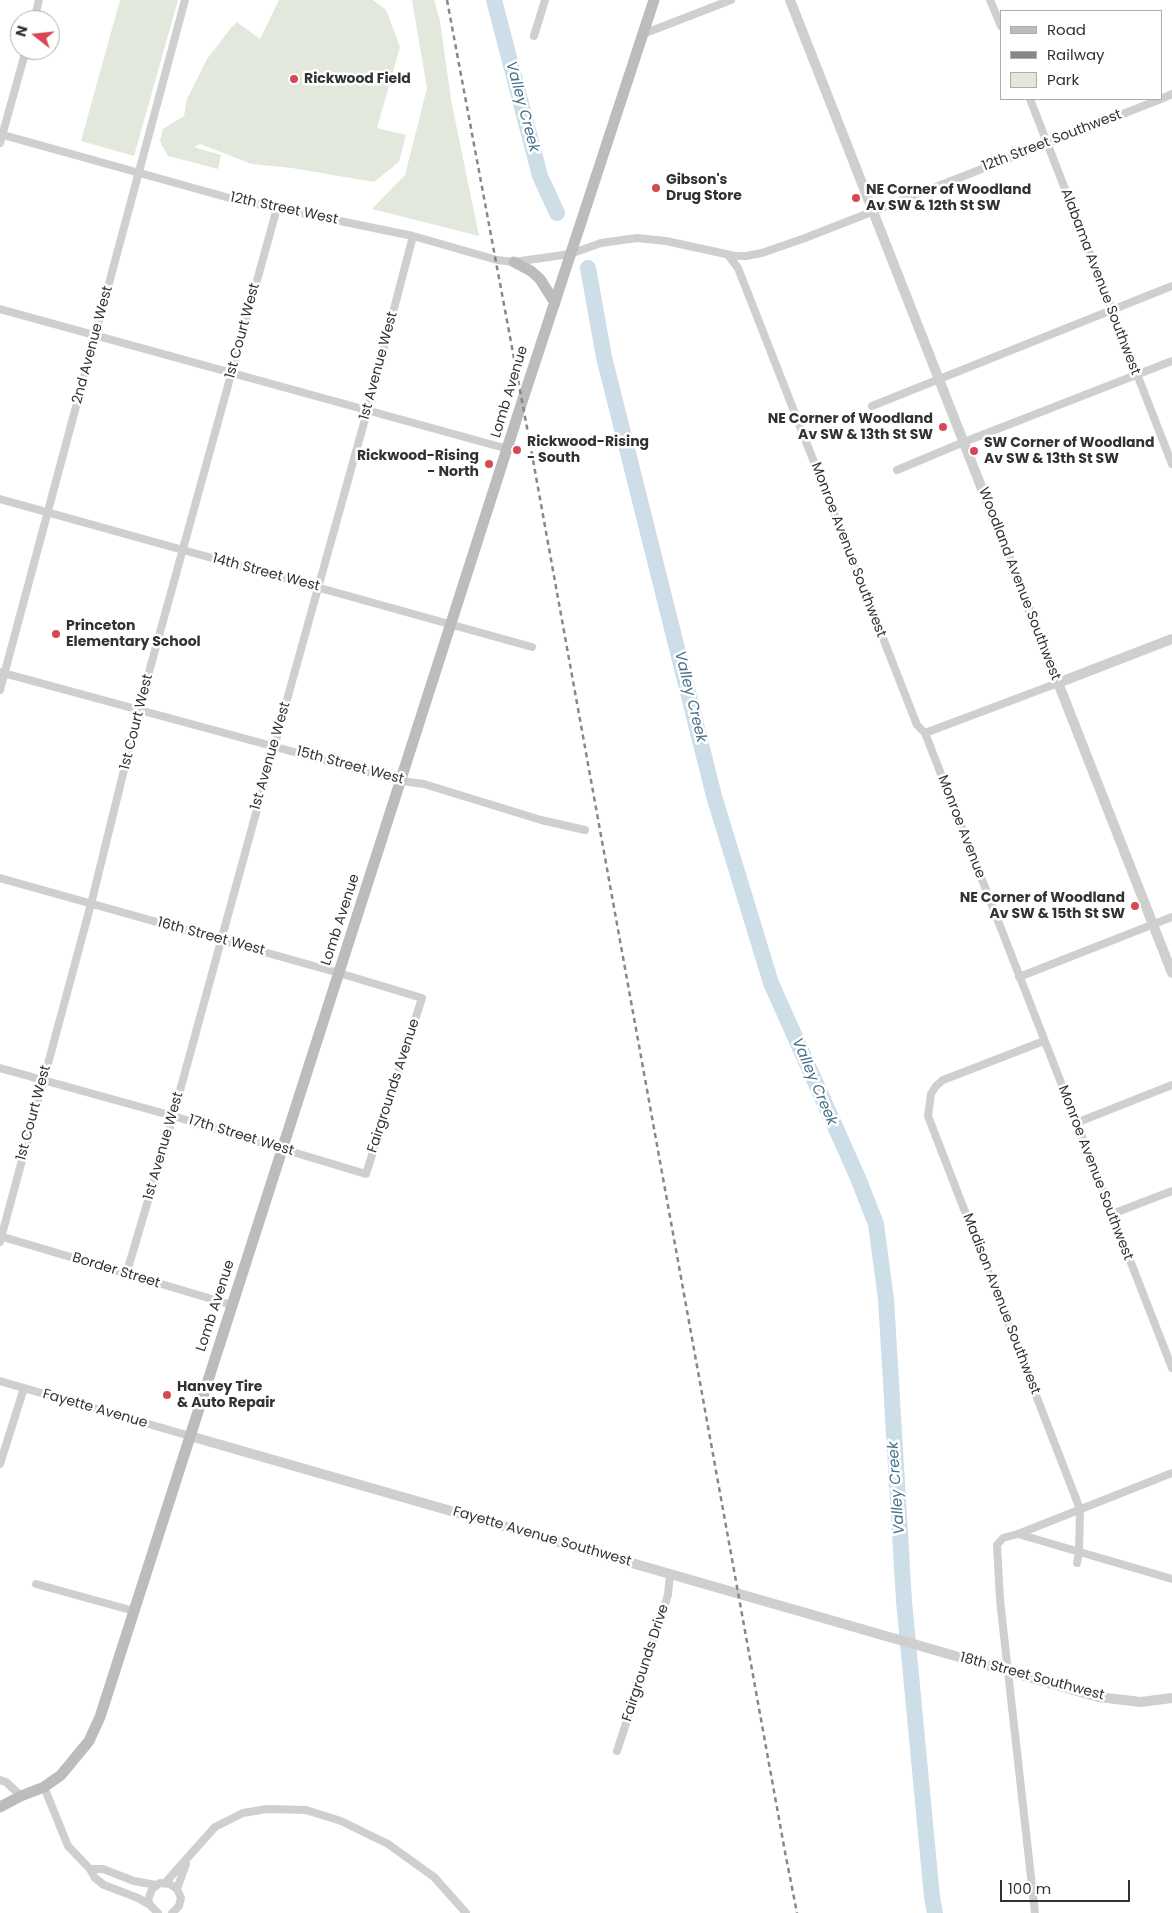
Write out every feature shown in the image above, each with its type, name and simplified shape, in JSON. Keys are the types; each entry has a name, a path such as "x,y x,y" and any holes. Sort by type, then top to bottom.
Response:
{"main road":[{"name":"Lomb Avenue","path":"0,1807 44,1787 61,1775 89,1741 100,1717 570,254 654,0"},
{"path":"514,262 531,271 540,279 555,303"}],"street":[{"name":"2nd Avenue West","path":"0,690 2,672 48,514 185,0"},
{"path":"534,36 545,0"},
{"path":"643,34 730,0"},
{"name":"Woodland Avenue Southwest","path":"790,0 1172,973"},
{"path":"990,0 1000,24"},
{"path":"0,143 23,60"},
{"name":"Alabama Avenue Southwest","path":"1030,100 1172,464"},
{"name":"12th Street Southwest","path":"570,254 601,243 637,238 666,241 728,255 746,256 762,253 1158,100"},
{"name":"12th Street West","path":"1,135 233,199 413,236 497,260 514,262 570,254"},
{"name":"1st Court West","path":"0,1238 91,904 182,550 277,208"},
{"name":"1st Avenue West","path":"126,1275 173,1116 367,412 413,236"},
{"name":"Monroe Avenue Southwest","path":"728,255 738,268 917,725 925,733"},
{"path":"872,406 1172,286"},
{"path":"0,309 232,372 367,412 508,449"},
{"path":"897,470 1172,361"},
{"name":"14th Street West","path":"0,499 48,514 532,647"},
{"path":"925,733 1172,639"},
{"name":"15th Street West","path":"2,672 401,781 424,784 542,820 585,830"},
{"name":"Monroe Avenue","path":"925,733 1019,977"},
{"name":"16th Street West","path":"0,878 422,998"},
{"path":"1019,977 1172,917"},
{"name":"Monroe Avenue Southwest","path":"1019,977 1172,1368"},
{"name":"Fairgrounds Avenue","path":"366,1174 422,998"},
{"name":"Madison Avenue Southwest","path":"1044,1041 943,1080 936,1086 929,1099 928,1116 1080,1508"},
{"name":"17th Street West","path":"0,1068 173,1116 366,1174"},
{"path":"1076,1123 1172,1085"},
{"path":"1112,1214 1172,1191"},
{"name":"Border Street","path":"0,1238 232,1305"},
{"name":"Fayette Avenue","path":"0,1381 190,1436"},
{"path":"0,1464 24,1388"},
{"name":"Fayette Avenue Southwest","path":"190,1436 894,1639"},
{"path":"1035,1913 1008,1672 996,1553 997,1545 1000,1539 1018,1534 1172,1473"},
{"path":"1077,1563 1080,1508"},
{"path":"1018,1534 1172,1579"},
{"name":"Fairgrounds Drive","path":"617,1751 668,1595 670,1574"},
{"path":"36,1584 134,1611"},
{"name":"18th Street Southwest","path":"894,1639 1098,1697 1141,1702 1172,1698"},
{"path":"0,1780 6,1782 21,1796"},
{"path":"44,1787 68,1846 90,1869 95,1878 104,1885 138,1898 153,1910"},
{"path":"90,1869 103,1869 134,1881 156,1885 165,1883 215,1827 243,1813 267,1809 306,1810 341,1821 388,1844 434,1877 466,1913"},
{"path":"177,1889 191,1854"},
{"path":"165,1883 177,1889 180,1894 180,1903 172,1913"},
{"path":"153,1910 149,1894 156,1885"}],"green space":[{"path":"120,0 178,0 134,156 81,141"},
{"name":"Rickwood Field","path":"279,0 373,0 386,10 400,47 377,128 406,135 399,162 374,182 292,168 252,164 200,144 194,147 221,155 218,169 168,156 164,149 160,141 163,129 184,116 187,99 207,59 237,22 260,39"},
{"path":"412,0 434,0 440,21 451,100 479,236 372,209 405,175 427,88"}],"waterway":[{"name":"Valley Creek","path":"494,0 540,176 557,213"},
{"name":"Valley Creek","path":"588,268 604,357 714,796 771,983 858,1178 876,1224 886,1299 904,1601 935,1913"}],"railway":[{"path":"447,0 531,449 797,1913"}],"place":[{"name":"Rickwood Field","path":"294,79"},
{"name":"Gibson's Drug Store","path":"656,188"},
{"name":"NE Corner of Woodland Av SW & 12th St SW","path":"856,198"},
{"name":"NE Corner of Woodland Av SW & 13th St SW","path":"943,427"},
{"name":"Rickwood-Rising - South","path":"517,450"},
{"name":"SW Corner of Woodland Av SW & 13th St SW","path":"974,451"},
{"name":"Rickwood-Rising - North","path":"489,464"},
{"name":"Princeton Elementary School","path":"56,634"},
{"name":"NE Corner of Woodland Av SW & 15th St SW","path":"1135,906"},
{"name":"Hanvey Tire & Auto Repair","path":"167,1395"}]}
